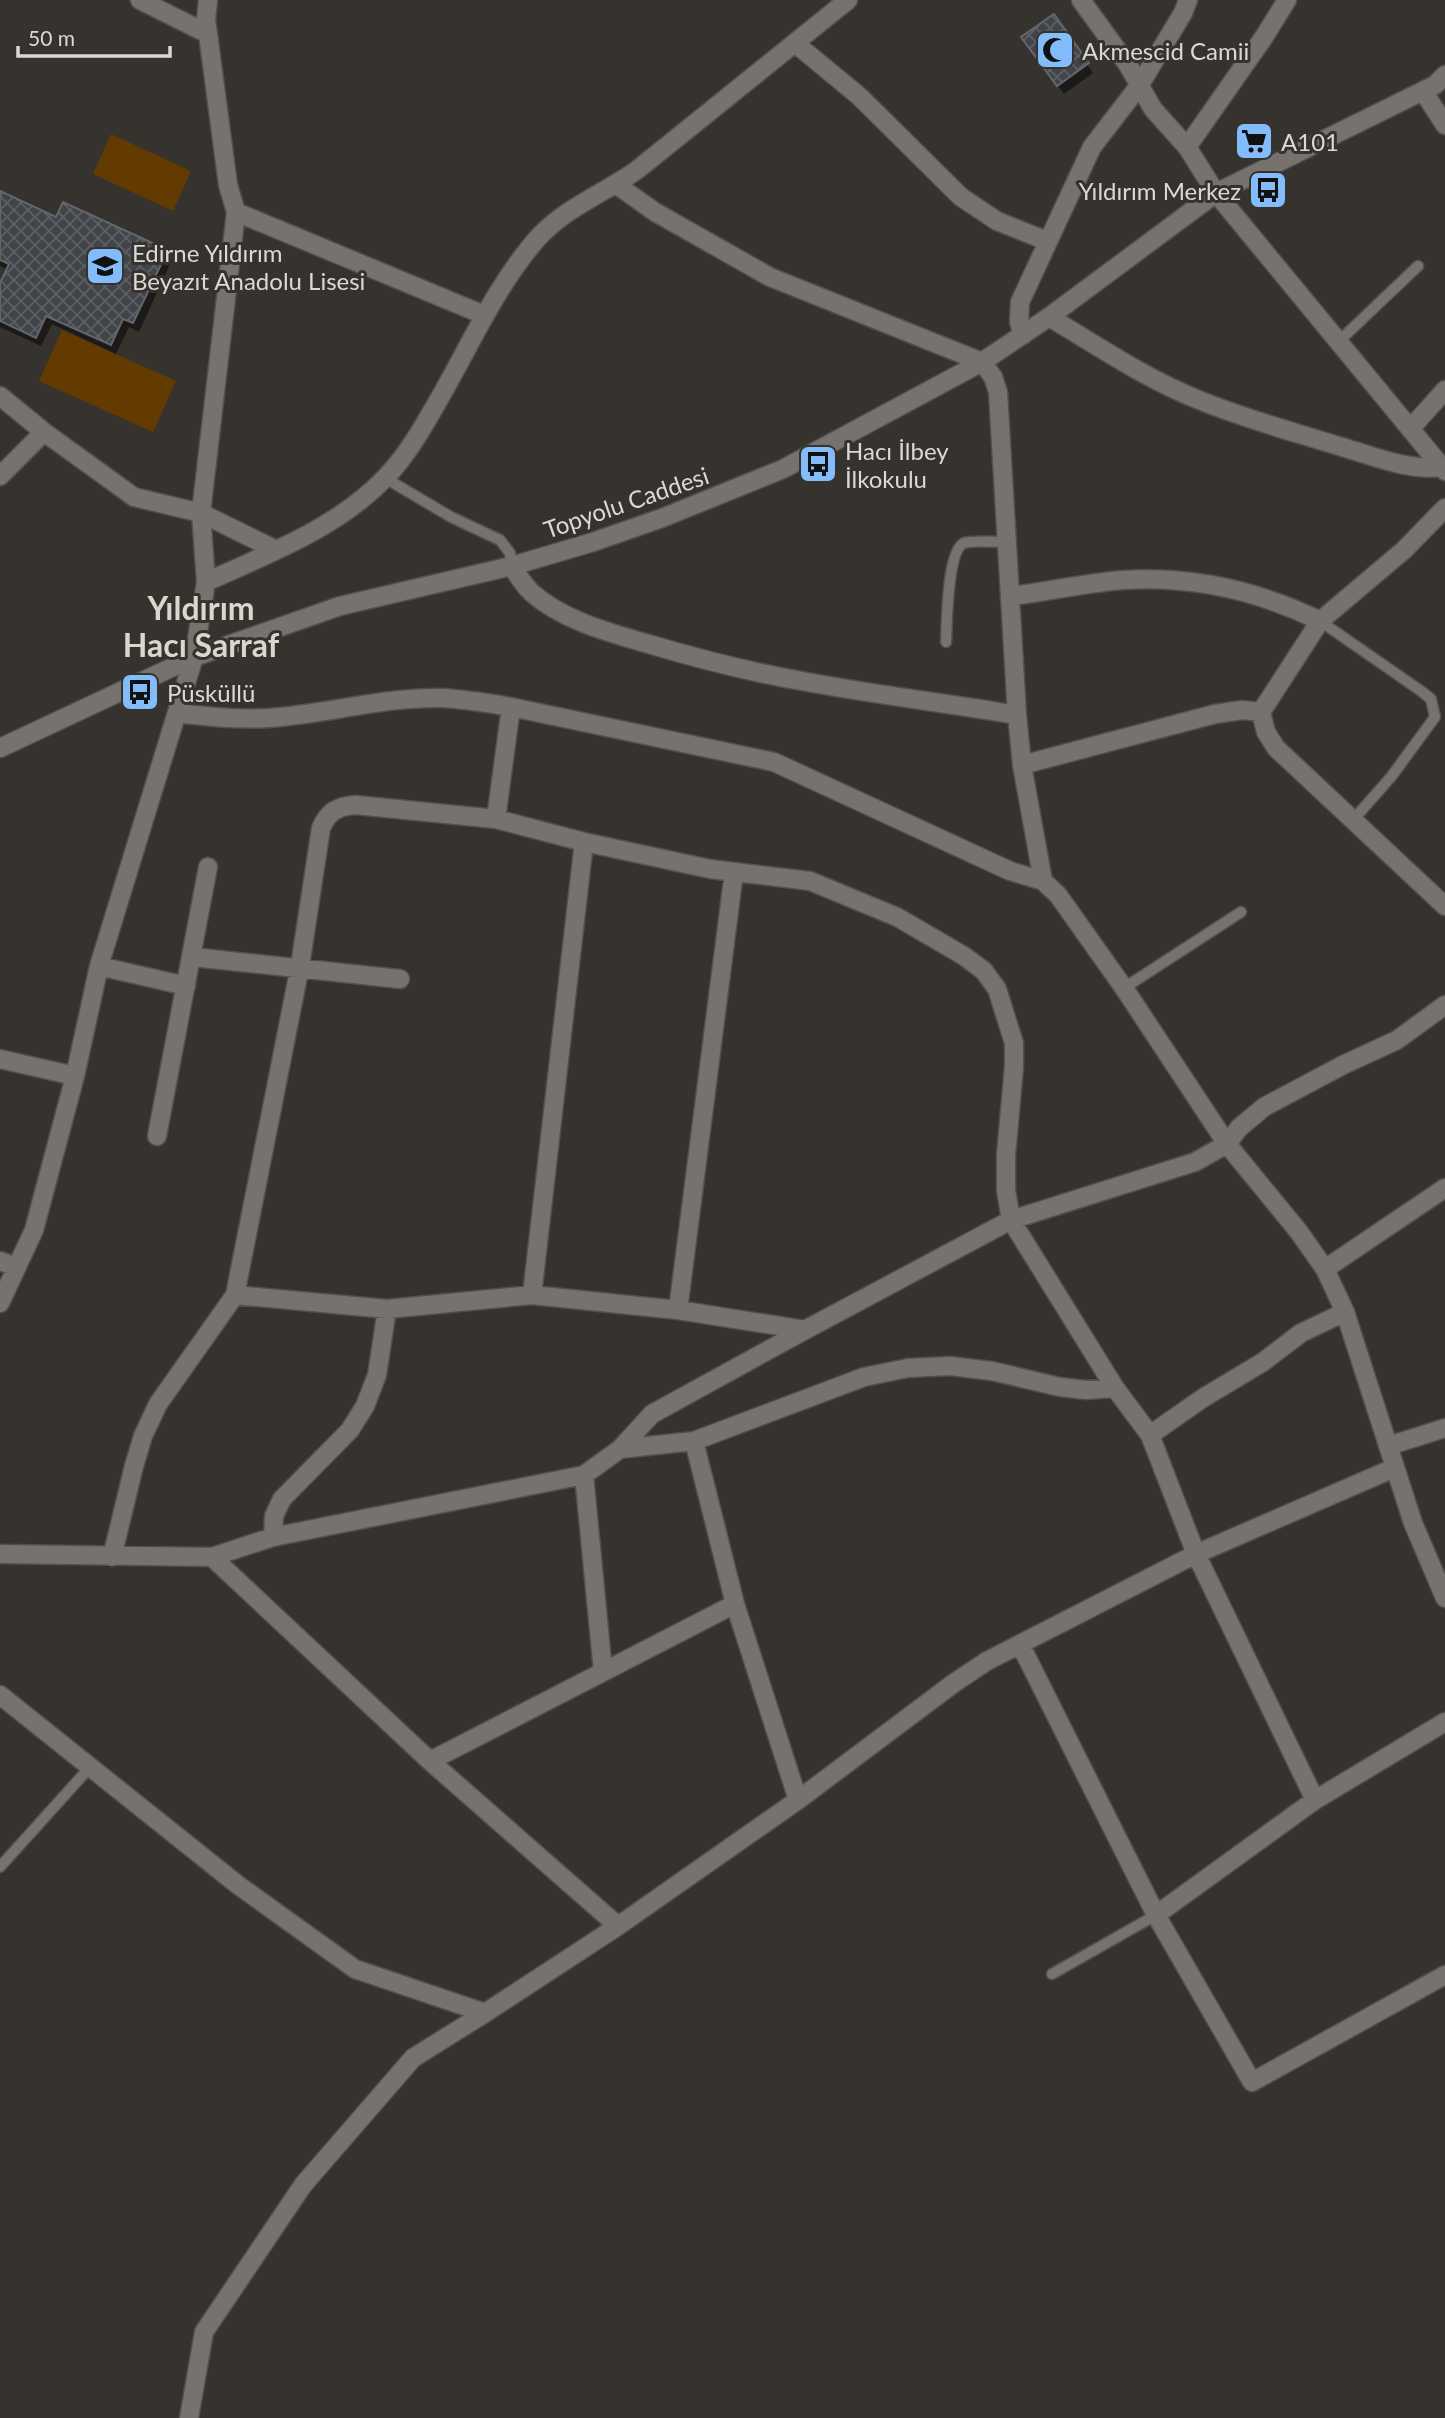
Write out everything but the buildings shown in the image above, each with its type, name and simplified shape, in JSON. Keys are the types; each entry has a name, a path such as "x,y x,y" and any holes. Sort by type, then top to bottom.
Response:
{"street":[{"path":"140,0 208,34"},
{"path":"0,1303 9,1264 34,1230 75,1076 99,966 194,657 206,582 201,513 236,212 228,185 206,20 208,0"},
{"path":"206,582 276,550 359,502 385,478 415,440 455,372 484,315 518,262 537,239 560,216 617,185 848,0"},
{"path":"1082,0 1128,65 1153,109 1187,147 1216,193 1443,469"},
{"path":"1023,335 1018,322 1020,302 1092,147 1139,86 1188,0"},
{"path":"1187,147 1287,0"},
{"path":"796,44 859,96 961,198 997,221 1047,241"},
{"name":"Topyolu Caddesi","path":"0,748 194,657 340,606 512,566 639,526 772,474 982,362 1049,317 1216,193 1423,91 1445,75"},
{"path":"1423,91 1445,125"},
{"path":"617,185 654,212 770,277 982,362 993,377 998,392 1017,715 1022,765 1043,881"},
{"path":"236,212 484,315"},
{"path":"1049,317 1153,378 1198,400 1383,459 1428,469 1443,469"},
{"path":"1410,429 1445,390"},
{"path":"0,396 44,432 134,497 201,513 276,550"},
{"path":"0,476 44,432"},
{"path":"1445,508 1404,550 1320,621 1261,712 1266,732 1276,748 1445,906"},
{"path":"512,566 532,593 593,627 619,635 716,663 807,682 1017,715"},
{"path":"1012,596 1123,580 1201,582 1258,595 1320,621"},
{"path":"178,713 239,719 271,718 405,700 441,698 511,707 774,762 1010,870 1043,881 1058,895 1124,988 1227,1144 1299,1232 1325,1269 1345,1312 1413,1523 1445,1598"},
{"path":"496,819 511,707"},
{"path":"1022,765 1214,713 1242,710 1261,712"},
{"path":"112,1557 143,1436 158,1404 235,1295 299,968 321,828 332,811 344,805 356,805 496,819 584,842 710,869 810,881 897,916 964,956 984,971 997,989 1014,1043 1006,1156 1006,1191 1011,1220 1115,1388 1150,1435 1196,1554 1315,1800"},
{"path":"532,1295 584,842"},
{"path":"158,1136 208,867"},
{"path":"678,1310 734,872"},
{"path":"191,957 400,979"},
{"path":"99,966 186,986"},
{"path":"0,1555 212,1557 273,1537 584,1475 620,1449 652,1414 805,1330 1011,1220 1195,1162 1227,1144 1239,1128 1264,1107 1397,1040 1445,1005"},
{"path":"0,1059 75,1076"},
{"path":"1325,1269 1445,1188"},
{"path":"235,1295 387,1309 532,1295 678,1310 805,1330"},
{"path":"273,1537 274,1516 282,1499 350,1430 365,1406 377,1375 387,1309"},
{"path":"1150,1435 1262,1362 1301,1333 1345,1312"},
{"path":"620,1449 694,1441 864,1377 908,1368 950,1366 992,1371 1060,1387 1086,1390 1115,1388"},
{"path":"1388,1446 1445,1428"},
{"path":"694,1441 735,1604 798,1800"},
{"path":"189,2418 204,2332 303,2185 413,2058 618,1926 798,1800 987,1661 1196,1554 1394,1468"},
{"path":"584,1475 603,1672"},
{"path":"212,1557 430,1761 618,1926"},
{"path":"430,1761 735,1604"},
{"path":"1020,1644 1156,1915 1252,2082 1445,1975"},
{"path":"0,1695 238,1885 355,1969 485,2013"},
{"path":"1156,1915 1315,1800 1445,1721"}],"lane":[{"path":"1338,342 1418,265"},
{"path":"385,478 451,517 500,540 510,553 512,566"},
{"path":"946,642 952,562 957,549 965,543 1008,542"},
{"path":"1320,621 1431,699 1435,717 1391,777 1353,820"},
{"path":"1124,988 1241,912"},
{"path":"0,1867 91,1766"},
{"path":"1052,1974 1156,1915"}],"shaded area":[{"path":"111,134 191,171 173,211 93,174"},
{"path":"62,330 176,381 153,432 39,381"}],"place":[{"name":"Akmescid Camii","path":"1055,50"},
{"name":"A101","path":"1254,141"},
{"name":"Yıldırım Merkez","path":"1268,190"},
{"name":"Edirne Yıldırım Beyazıt Anadolu Lisesi","path":"105,266"},
{"name":"Hacı İlbey İlkokulu","path":"818,464"},
{"name":"Püsküllü","path":"140,692"}],"district":[{"name":"Yıldırım Hacı Sarraf","path":"201,626"}]}
